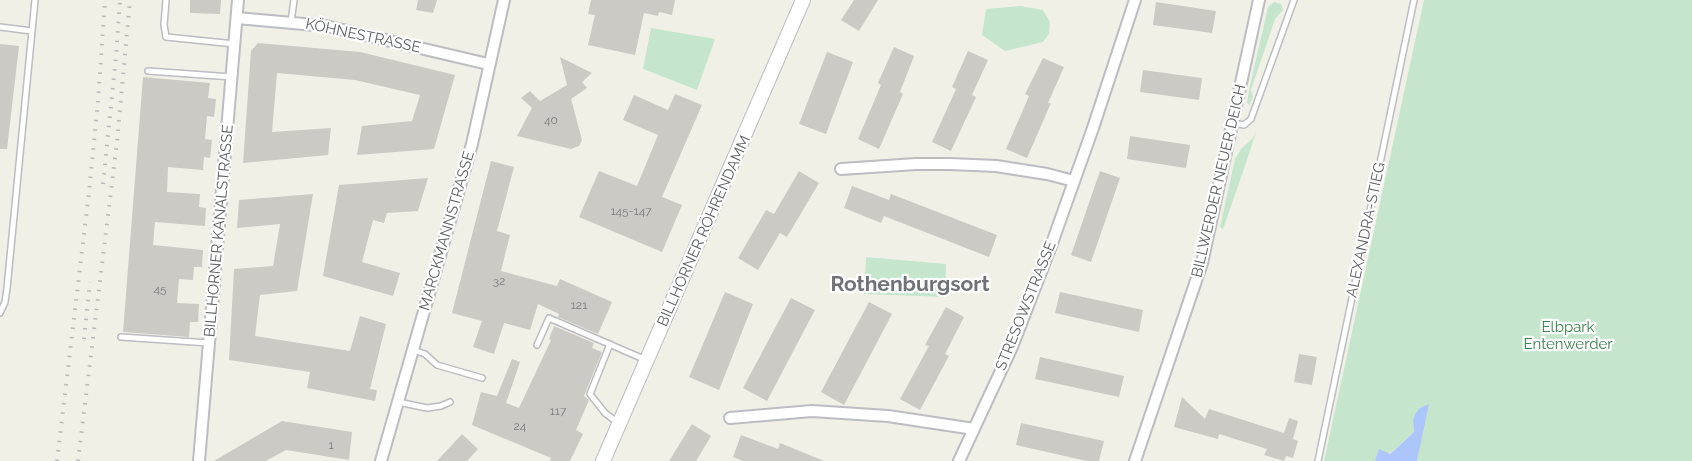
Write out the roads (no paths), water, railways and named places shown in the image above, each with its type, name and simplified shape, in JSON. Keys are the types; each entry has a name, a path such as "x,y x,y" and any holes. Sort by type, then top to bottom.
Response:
{"street":[{"name":"BILLHORNER KANALSTRASSE","path":"199,461 238,0"},
{"name":"MARCKMANNSTRASSE","path":"381,461 472,144 504,0"},
{"name":"BILLHORNER RÖHRENDAMM","path":"603,461 803,0"},
{"name":"STRESOWSTRASSE","path":"959,461 1012,347 1074,181 1135,0"},
{"name":"BILLWERDER NEUER DEICH","path":"1135,461 1202,263 1259,0"},
{"name":"KÖHNESTRASSE","path":"237,18 326,27 488,64"},
{"path":"841,169 916,164 996,166 1074,181"},
{"path":"730,418 812,411 888,416 974,429"}],"lane":[{"path":"0,313 5,302 7,288 35,0"},
{"path":"166,0 164,25 166,37 235,44"},
{"path":"291,22 294,0"},
{"path":"1232,123 1244,125 1251,119 1294,0"},
{"name":"ALEXANDRA-STIEG","path":"1318,461 1414,0"},
{"path":"0,27 32,30"},
{"path":"148,71 232,77"},
{"path":"537,345 549,318 648,361"},
{"path":"121,337 209,343"},
{"path":"610,344 590,394 605,413 620,423"},
{"path":"413,350 424,354 437,365 482,378"},
{"path":"398,402 427,408 450,402"}],"water":[{"path":"1429,404 1417,461 1375,461 1379,449 1390,454 1414,432 1415,414 1420,408"}],"railway":[{"path":"57,461 89,192 105,0"},
{"path":"103,184 120,0"},
{"path":"78,461 117,142 130,0"},
{"path":"84,339 90,282"}],"district":[{"name":"Rothenburgsort","path":"910,285"}],"park label":[{"name":"Elbpark Entenwerder","path":"1568,336"}]}
